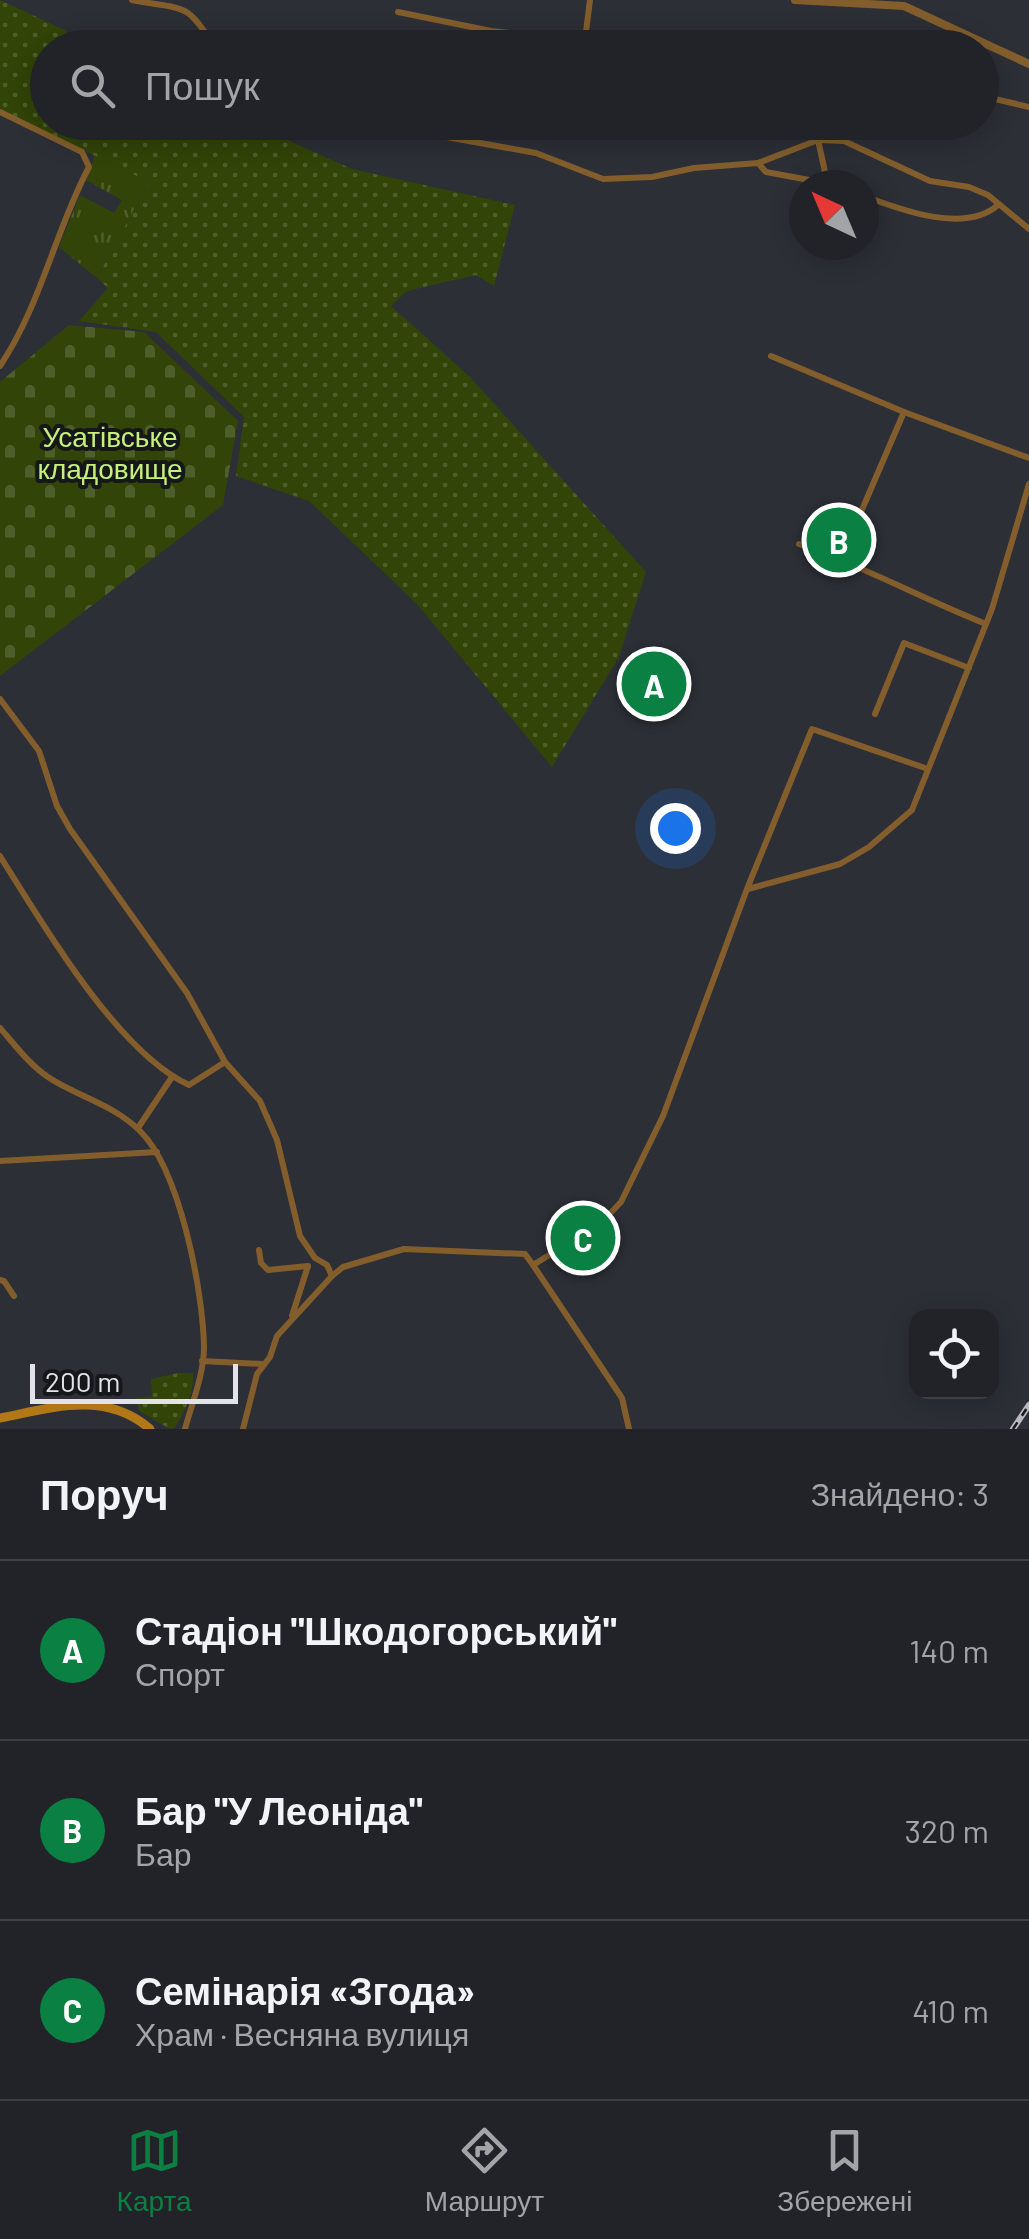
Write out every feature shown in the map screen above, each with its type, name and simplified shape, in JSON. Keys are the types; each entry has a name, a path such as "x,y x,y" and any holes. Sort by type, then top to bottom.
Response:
{"main road":[{"path":"0,1418 74,1403 96,1404 128,1412 150,1429"}],"street":[{"path":"132,0 182,10 203,30"},
{"path":"585,30 590,0"},
{"path":"795,0 904,6 956,30"},
{"path":"398,12 486,30"},
{"path":"999,50 1029,64"},
{"path":"999,100 1029,107"},
{"path":"0,112 30,127"},
{"path":"0,366 29,313 88,167 84,154 56,140"},
{"path":"463,140 536,153 603,178 652,177 694,168 758,162 818,140 844,141 930,181 969,187 988,195 1029,229"},
{"path":"818,140 824,170"},
{"path":"758,162 766,172 789,176"},
{"path":"879,202 912,214 956,218 981,218 998,205"},
{"path":"771,356 904,412 1029,458"},
{"path":"846,561 861,512 904,412"},
{"path":"747,889 840,864 869,847 912,810 986,624 1028,488"},
{"path":"799,544 986,624"},
{"path":"876,714 904,643 968,668"},
{"path":"0,699 40,751 57,806 70,829 187,992 225,1062 253,1090 270,1121 293,1198 296,1224 314,1258 343,1266 404,1249 525,1254 622,1398 629,1429"},
{"path":"532,1265 609,1218 621,1202 669,1100 747,889 812,729 928,769"},
{"path":"0,856 76,974 113,1019 172,1078 190,1085 225,1062"},
{"path":"0,1028 44,1074 100,1101 138,1128 158,1152 179,1210 194,1272 204,1348 185,1429"},
{"path":"138,1128 172,1078"},
{"path":"0,1161 158,1152"},
{"path":"259,1250 261,1263 268,1270 308,1266"},
{"path":"291,1317 314,1258"},
{"path":"327,1264 332,1276"},
{"path":"243,1429 262,1364 270,1357 277,1336 343,1266"},
{"path":"0,1280 14,1296"},
{"path":"202,1361 262,1364"}],"green space":[{"path":"0,0 65,30 30,30 30,124 0,110"},
{"path":"62,140 287,140 352,169 515,205 494,286 476,275 407,291 391,306 470,377 646,572 619,657 552,767 416,603 309,501 236,476 244,417 156,332 79,321 108,288 97,278 149,182"},
{"path":"95,155 149,182 97,278 59,247 80,195 114,213 122,200 86,180"},
{"name":"Усатівське кладовище","path":"69,325 144,332 238,421 223,505 0,676 0,382"},
{"path":"634,656 692,679 675,711 618,689"},
{"path":"193,1373 192,1388 182,1415 175,1428 170,1429 139,1411 136,1398 152,1397 151,1379"}],"railway":[{"path":"1013,1429 1029,1405"}],"place":[{"name":"Бар \"У Леоніда\"","path":"839,540"},
{"name":"Стадіон \"Шкодогорський\"","path":"654,684"},
{"name":"Семінарія «Згода»","path":"583,1238"}]}
